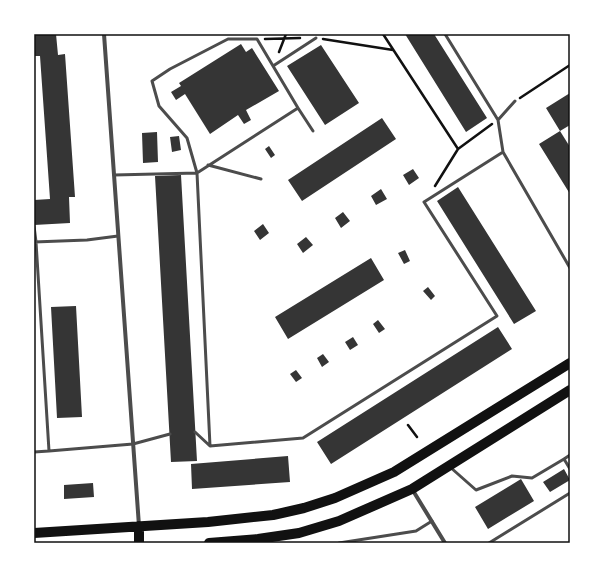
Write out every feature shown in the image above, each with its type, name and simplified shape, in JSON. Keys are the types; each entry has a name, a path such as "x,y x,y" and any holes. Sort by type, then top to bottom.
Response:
{"main road":[{"path":"34,533 208,522 273,515 304,508 335,498 394,472 570,363"},
{"path":"209,543 258,539 299,533 340,521 412,489 570,390"},
{"path":"139,526 139,543"}],"street":[{"path":"104,34 139,526"},
{"path":"412,489 445,543"}],"lane":[{"path":"445,34 498,120 503,152 570,267"},
{"path":"273,66 316,38"},
{"path":"210,446 197,173 187,138 159,106 152,81 170,69 228,39 257,39 313,131"},
{"path":"498,120 515,101"},
{"path":"114,174 197,173 298,108"},
{"path":"195,432 210,446 303,438 496,316 424,202 503,152"},
{"path":"208,165 261,179"},
{"path":"34,226 48,451"},
{"path":"35,242 87,240 118,236"},
{"path":"34,452 133,444 170,434"},
{"path":"449,466 476,490 512,476 532,478 570,455"},
{"path":"564,459 570,469"},
{"path":"489,543 570,493"},
{"path":"339,543 416,531 432,521"}],"path":[{"path":"273,66 286,34"},
{"path":"383,34 458,149"},
{"path":"257,39 316,38 393,50"},
{"path":"515,101 570,65"},
{"path":"424,202 458,149 498,120"},
{"path":"408,425 417,437"}],"building":[{"path":"34,34 56,34 58,55 65,54 75,197 69,197 70,223 34,225 34,200 50,199 40,56 34,56"},
{"path":"405,34 434,34 487,118 466,132"},
{"path":"241,44 246,52 252,48 279,91 246,110 251,120 244,124 238,115 210,134 185,94 176,100 171,92 181,86 179,83"},
{"path":"321,45 359,103 325,125 287,66"},
{"path":"570,93 570,125 560,131 546,108"},
{"path":"382,118 396,139 302,201 288,180"},
{"path":"560,131 570,147 570,194 539,144"},
{"path":"157,132 158,162 143,163 142,133"},
{"path":"179,136 181,150 172,152 170,137"},
{"path":"269,146 275,155 271,158 265,149"},
{"path":"413,169 419,178 409,185 403,175"},
{"path":"181,175 197,461 171,462 155,176"},
{"path":"458,187 536,311 514,324 437,201"},
{"path":"381,189 387,199 376,205 371,196"},
{"path":"343,212 350,221 341,228 335,218"},
{"path":"263,224 269,233 260,240 254,231"},
{"path":"306,237 313,245 303,253 297,244"},
{"path":"405,250 410,261 404,264 398,253"},
{"path":"371,258 384,280 288,339 275,317"},
{"path":"428,287 435,296 431,300 423,291"},
{"path":"76,306 82,417 57,418 51,307"},
{"path":"378,320 385,329 379,333 373,324"},
{"path":"498,327 512,349 331,464 317,442"},
{"path":"353,337 358,345 350,350 345,342"},
{"path":"323,354 329,362 322,367 317,358"},
{"path":"296,370 302,378 296,382 290,374"},
{"path":"288,456 290,482 192,489 191,464"},
{"path":"564,469 570,480 550,492 543,482"},
{"path":"521,479 534,501 488,529 475,507"},
{"path":"93,483 94,497 64,499 64,485"}]}
